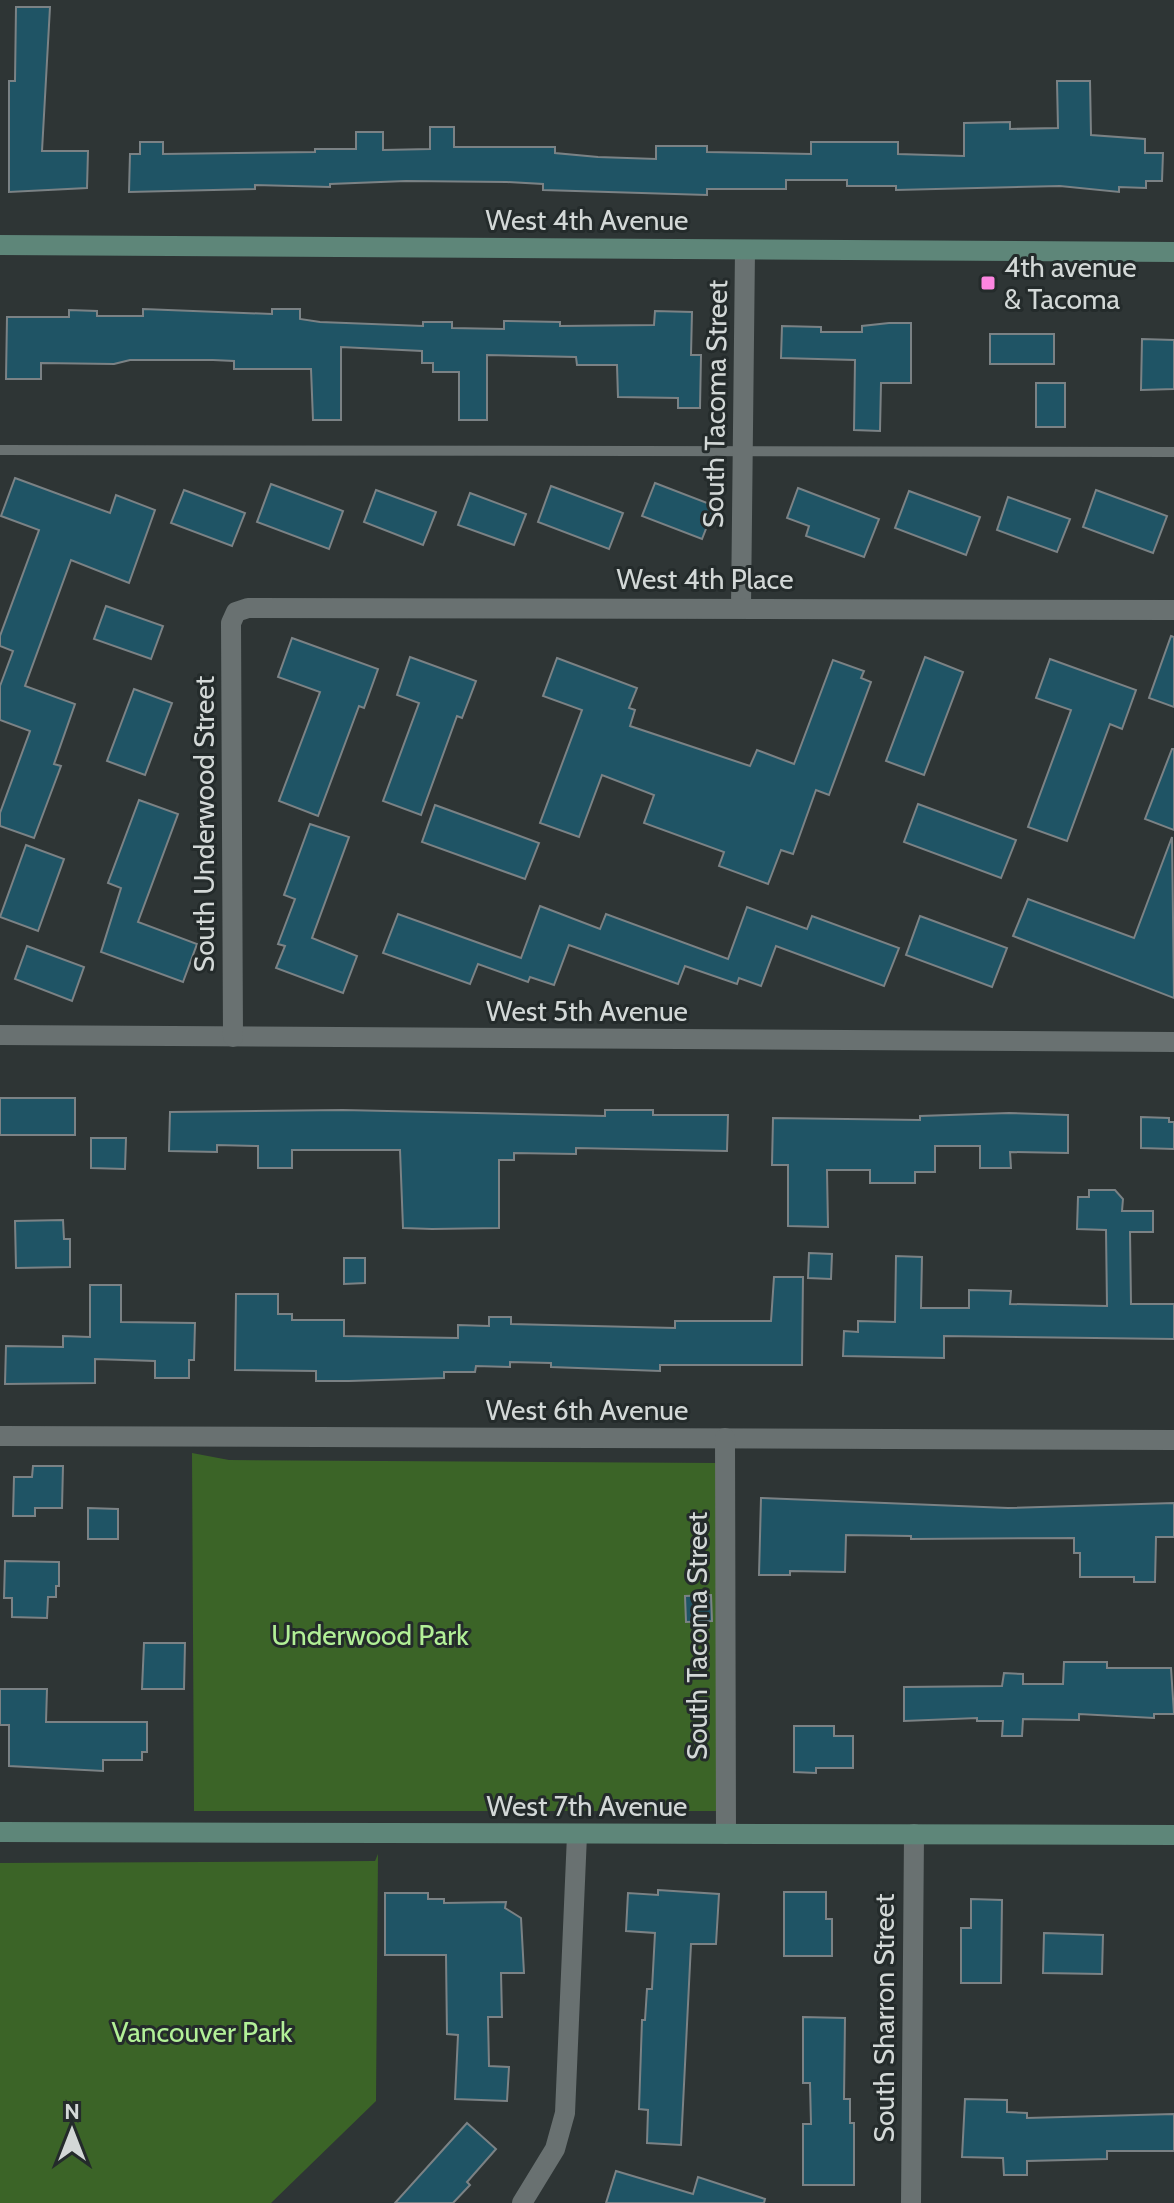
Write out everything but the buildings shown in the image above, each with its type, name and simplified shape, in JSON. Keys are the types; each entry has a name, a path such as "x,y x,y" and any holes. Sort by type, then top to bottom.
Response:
{"street":[{"name":"West 4th Avenue","path":"0,245 1174,252"},
{"name":"South Tacoma Street","path":"741,607 745,250"},
{"name":"West 4th Place","path":"236,612 248,608 1174,610"},
{"name":"South Underwood Street","path":"233,1037 231,623 236,612"},
{"name":"West 5th Avenue","path":"0,1035 1174,1042"},
{"name":"West 6th Avenue","path":"0,1436 1174,1440"},
{"name":"South Tacoma Street","path":"725,1438 726,1834"},
{"name":"West 7th Avenue","path":"0,1832 1174,1835"},
{"name":"South Sharron Street","path":"911,2203 914,1834"},
{"path":"522,2203 555,2149 565,2113 577,1835"}],"lane":[{"path":"0,450 1174,452"}],"green space":[{"name":"Underwood Park","path":"192,1453 229,1460 716,1463 718,1811 194,1811"},
{"name":"Vancouver Park","path":"378,1854 376,2101 271,2203 0,2203 0,1863 375,1861"}],"place":[{"name":"4th avenue & Tacoma","path":"988,283"}]}
